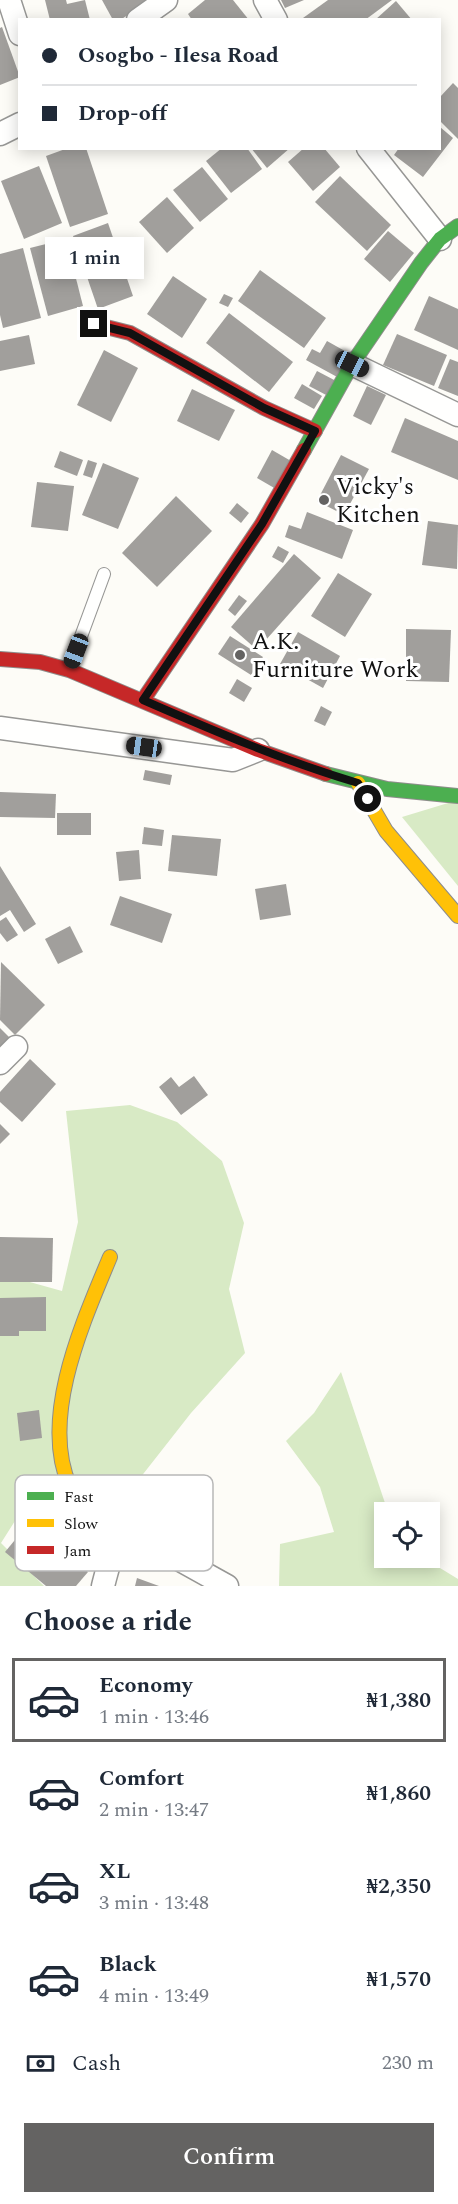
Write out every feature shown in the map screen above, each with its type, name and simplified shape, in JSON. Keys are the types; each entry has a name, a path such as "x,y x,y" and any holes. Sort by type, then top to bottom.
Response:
{"street":[{"path":"9,0 18,28"},
{"path":"141,18 166,0"},
{"path":"265,0 275,18"},
{"path":"143,700 262,524 352,364 421,263 449,233 370,150"},
{"path":"94,324 130,333 264,408 315,431"},
{"path":"352,364 458,415"},
{"path":"0,659 40,662 69,670 303,767 387,789 458,796"},
{"path":"0,728 233,760 258,750"},
{"path":"358,783 386,831 458,916"},
{"path":"0,1063 16,1047"},
{"path":"66,1475 59,1447 61,1404 87,1312 110,1257"},
{"path":"103,1586 107,1571"},
{"path":"200,1571 227,1586"}],"lane":[{"path":"69,670 104,574"}],"green space":[{"path":"458,800 458,886 402,817"},
{"path":"130,1105 177,1122 222,1161 244,1223 229,1289 245,1353 191,1413 142,1475 15,1475 15,1521 1,1543 15,1557 15,1571 29,1571 44,1586 0,1586 0,1272 62,1291 78,1222 66,1111"},
{"path":"341,1372 385,1502 374,1502 374,1568 440,1568 458,1579 458,1586 279,1586 280,1544 334,1532 320,1487 286,1441 314,1413"}],"building":[{"path":"45,0 66,0 67,4 85,0 90,18 50,18"},
{"path":"102,0 146,0 147,3 123,18 112,18"},
{"path":"205,0 233,0 247,18 191,18 188,14"},
{"path":"281,0 304,0 285,8"},
{"path":"328,0 392,0 368,18 303,18"},
{"path":"396,1 410,18 377,18"},
{"path":"2,27 18,71 18,78 0,85 0,28"},
{"path":"453,83 458,88 458,139 441,122 441,96"},
{"path":"441,128 453,138 423,177 394,155 398,150 441,150"},
{"path":"62,150 87,150 108,214 70,227 46,156"},
{"path":"220,150 248,150 262,169 231,193 206,161"},
{"path":"253,150 288,150 267,168"},
{"path":"302,150 326,150 340,167 313,191 288,162"},
{"path":"39,166 62,223 24,239 1,181"},
{"path":"202,167 228,199 200,222 173,190"},
{"path":"340,176 391,225 367,251 315,202"},
{"path":"167,197 194,228 167,253 139,222"},
{"path":"108,223 133,296 98,309 73,236"},
{"path":"388,231 414,253 390,282 364,259"},
{"path":"66,239 83,306 48,316 30,248"},
{"path":"23,248 41,318 3,328 0,315 0,254"},
{"path":"260,270 326,318 304,348 238,301"},
{"path":"173,276 207,299 182,338 147,314"},
{"path":"224,294 233,298 228,307 219,303"},
{"path":"429,296 458,309 458,350 414,330"},
{"path":"229,313 293,362 269,392 206,343"},
{"path":"397,334 447,355 434,386 383,365"},
{"path":"29,335 35,364 0,371 0,341"},
{"path":"327,341 352,355 339,378 306,360 312,349 320,353"},
{"path":"104,350 138,368 111,422 77,405"},
{"path":"450,359 458,362 458,396 438,388"},
{"path":"317,371 338,382 330,397 309,386"},
{"path":"302,384 322,396 314,409 294,398"},
{"path":"367,386 386,395 371,425 353,416"},
{"path":"192,389 235,410 219,441 177,421"},
{"path":"405,418 458,441 458,480 391,452"},
{"path":"272,450 291,461 276,489 257,478"},
{"path":"60,451 83,460 77,476 54,467"},
{"path":"341,455 369,469 344,515 317,501"},
{"path":"88,460 97,463 92,478 83,475"},
{"path":"103,463 139,478 118,529 82,515"},
{"path":"37,482 74,486 68,531 31,527"},
{"path":"176,496 212,531 157,587 122,553"},
{"path":"237,503 249,513 241,523 229,513"},
{"path":"307,512 353,530 342,559 285,537 289,525 301,529"},
{"path":"428,521 458,525 457,569 422,565"},
{"path":"278,546 289,552 283,563 272,557"},
{"path":"294,554 321,578 257,650 231,627"},
{"path":"338,573 372,594 345,637 311,616"},
{"path":"239,595 247,601 235,616 228,610"},
{"path":"406,629 451,630 449,682 406,681"},
{"path":"298,632 340,656 323,688 280,664"},
{"name":"A.K. Furniture Work","path":"230,636 263,657 251,675 218,654"},
{"path":"237,679 252,688 244,702 229,693"},
{"path":"321,706 332,712 325,726 314,721"},
{"path":"145,770 172,775 170,785 143,780"},
{"path":"0,792 56,794 55,818 0,817"},
{"path":"57,813 91,813 91,835 57,835"},
{"path":"144,827 164,830 162,846 142,844"},
{"path":"172,835 221,839 217,876 168,871"},
{"path":"139,850 141,879 119,881 116,852"},
{"path":"0,866 36,924 24,932 10,910 0,916"},
{"path":"286,884 291,915 260,920 255,889"},
{"path":"120,896 172,914 162,943 110,925"},
{"path":"6,917 18,935 7,942 0,933 0,921"},
{"path":"70,926 83,952 58,964 45,939"},
{"path":"1,962 45,1005 15,1035 0,1020"},
{"path":"0,1028 12,1040 0,1052"},
{"path":"30,1059 56,1084 22,1122 0,1102 0,1092"},
{"path":"194,1076 208,1095 181,1115 159,1087 171,1077 179,1087"},
{"path":"0,1124 10,1134 0,1144"},
{"path":"0,1237 53,1238 52,1282 0,1282"},
{"path":"46,1297 46,1331 19,1331 19,1336 0,1336 0,1298"},
{"path":"39,1410 42,1438 20,1441 17,1413"},
{"path":"15,1540 15,1560 5,1552"},
{"path":"28,1571 88,1572 76,1586 46,1586"},
{"path":"137,1578 159,1586 135,1586"}],"traffic: fast":[{"path":"304,450 352,364 421,263 440,239 458,226"},
{"path":"326,774 387,789 458,796"}],"traffic: slow":[{"path":"358,783 386,831 458,916"},
{"path":"66,1475 62,1460 59,1431 68,1370 77,1340 110,1257"}],"traffic: jam":[{"path":"94,324 130,333 264,408 315,431"},
{"path":"143,700 262,524 304,450"},
{"path":"0,659 40,662 69,670 258,750 326,774"}],"place":[{"name":"Vicky's Kitchen","path":"324,500"},
{"name":"A.K. Furniture Work","path":"240,655"}],"route":[{"path":"94,324 130,333 264,408 315,431 262,524 143,700 258,750 303,767 358,783 368,799"}]}
